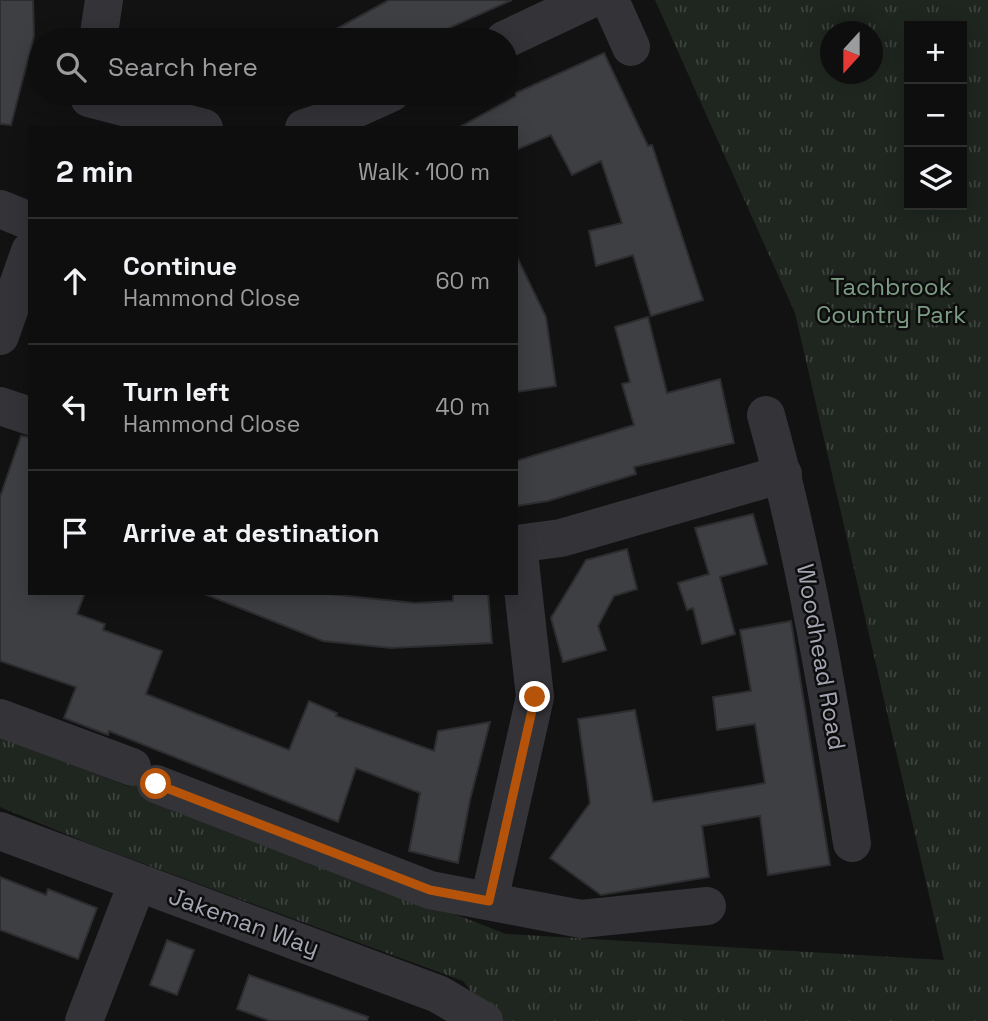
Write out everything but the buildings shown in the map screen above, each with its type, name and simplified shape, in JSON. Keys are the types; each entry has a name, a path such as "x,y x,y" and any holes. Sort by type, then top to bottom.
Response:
{"street":[{"path":"100,28 104,0"},
{"path":"518,33 589,0"},
{"path":"610,0 631,47"},
{"path":"311,126 362,105"},
{"path":"86,106 193,126"},
{"path":"0,209 28,220"},
{"path":"0,336 28,257"},
{"path":"0,405 28,415"},
{"name":"Woodhead Road","path":"766,415 799,536 827,684 852,843"},
{"path":"518,544 561,538 783,474"},
{"path":"489,901 535,697 518,552"},
{"path":"0,718 430,890 581,919 707,906"},
{"name":"Jakeman Way","path":"0,831 438,994 484,1021"},
{"path":"84,1021 137,884"}],"green space":[{"name":"Tachbrook Country Park","path":"655,0 988,0 988,1021 494,1021 463,981 90,844 0,807 0,737 130,787 136,770 176,806 506,934 944,960 795,313"}],"route":[{"path":"156,784 430,890 489,901 535,697"}]}
